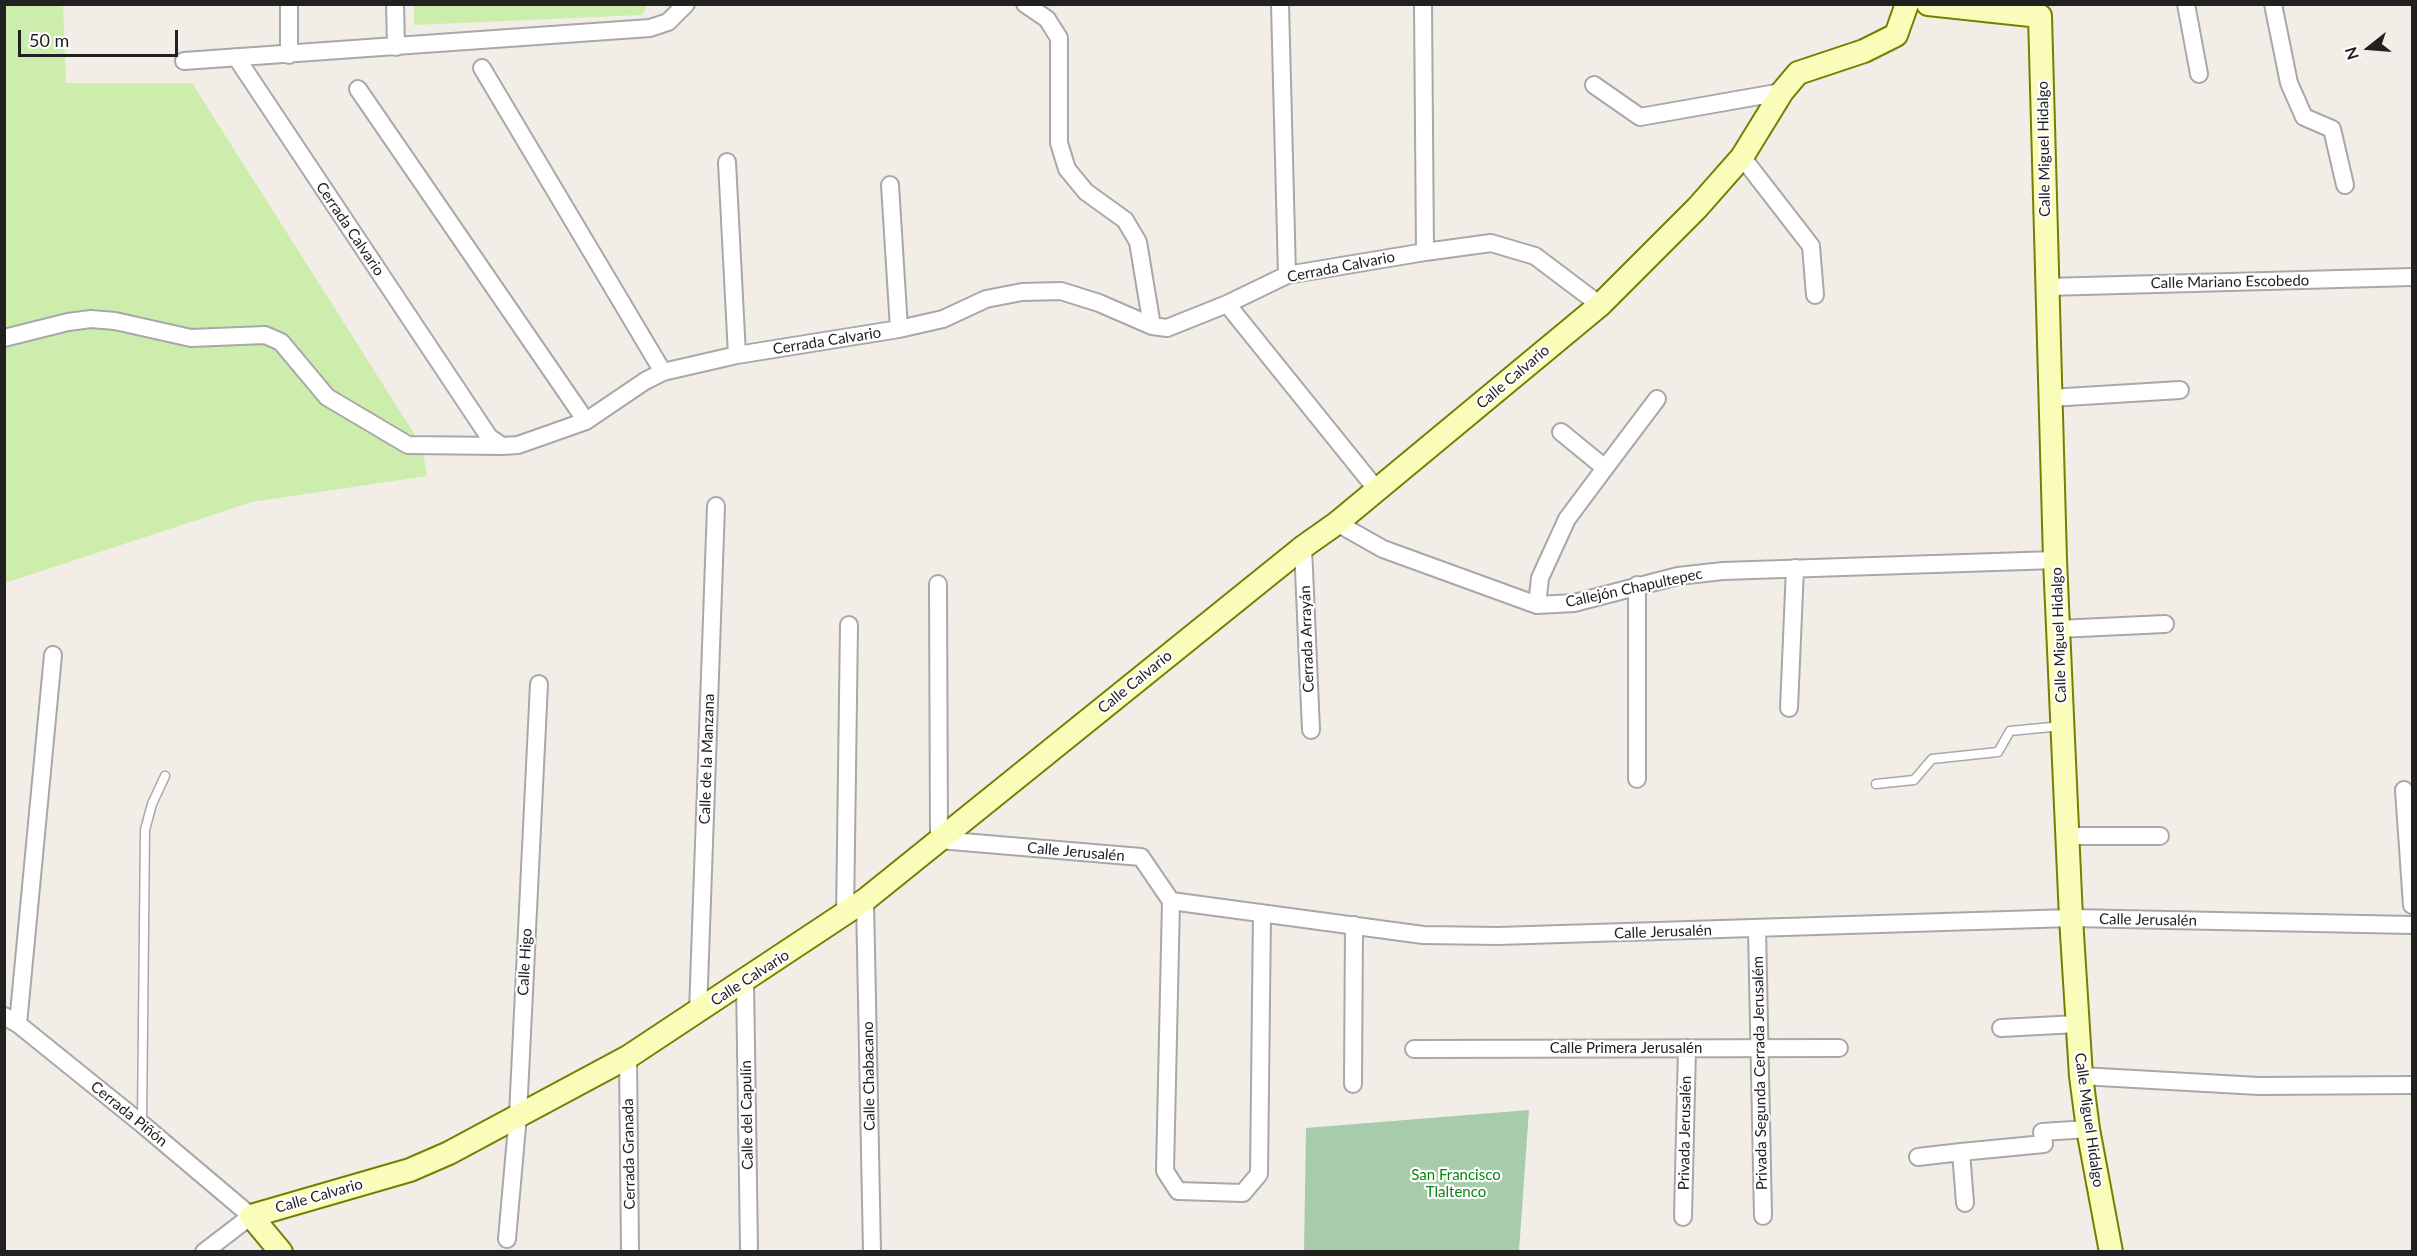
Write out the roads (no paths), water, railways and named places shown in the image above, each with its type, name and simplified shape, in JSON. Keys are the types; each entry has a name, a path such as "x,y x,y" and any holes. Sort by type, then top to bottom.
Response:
{"street":[{"path":"289,4 289,55"},
{"path":"395,4 396,47"},
{"path":"184,61 650,28 668,22 686,4"},
{"path":"1025,4 1047,19 1059,38 1059,143 1067,169 1086,192 1125,220 1138,242 1152,326"},
{"path":"1280,4 1287,275"},
{"path":"1423,4 1425,252"},
{"name":"Calle Calvario","path":"250,1216 410,1170 449,1153 628,1057 845,916 1303,547 1337,523 1600,305 1697,208 1742,157 1782,92 1798,73 1864,51 1896,35 1907,4"},
{"path":"1928,4 2045,10"},
{"path":"2186,4 2199,74"},
{"path":"2273,4 2289,83 2304,117 2332,129 2345,185"},
{"name":"Calle Miguel Hidalgo","path":"2045,10 2050,398 2071,918 2081,1076 2088,1130 2111,1251"},
{"name":"Cerrada Calvario","path":"236,57 489,437 502,447 518,445 586,421 645,381 663,372 737,355 899,329 943,319 986,299 1022,292 1061,291 1099,303 1152,326 1167,327 1227,304 1287,275 1491,243 1535,256 1600,305"},
{"path":"482,68 663,372"},
{"path":"1594,85 1640,117 1782,92"},
{"path":"358,89 586,421"},
{"path":"1742,157 1811,246 1815,295"},
{"path":"727,162 737,355"},
{"path":"890,184 899,329"},
{"name":"Calle Mariano Escobedo","path":"2047,287 2412,277"},
{"path":"1227,304 1377,490"},
{"path":"4,338 68,322 91,319 115,321 191,338 265,335 281,342 327,397 408,445 502,447"},
{"path":"2050,398 2180,390"},
{"path":"1537,605 1540,578 1567,519 1657,399"},
{"path":"1561,432 1605,468"},
{"name":"Calle de la Manzana","path":"698,1012 717,506"},
{"name":"Callejón Chapultepec","path":"1337,523 1383,549 1537,605 1574,603 1678,576 1723,571 2055,560"},
{"name":"Cerrada Arrayán","path":"1303,547 1311,730"},
{"path":"1789,708 1795,568"},
{"path":"938,584 939,840"},
{"path":"1637,585 1637,779"},
{"path":"2058,629 2165,624"},
{"path":"845,916 849,625"},
{"path":"11,1020 53,655"},
{"name":"Calle Higo","path":"507,1239 518,1115 538,684"},
{"path":"2404,790 2412,905"},
{"path":"2067,836 2160,836"},
{"name":"Calle Jerusalén","path":"939,840 1141,857 1171,901 1423,935 1498,936 2071,918 2412,925"},
{"name":"Calle Chabacano","path":"865,900 872,1251"},
{"path":"1171,901 1165,1171 1178,1191 1243,1193 1259,1174 1262,913"},
{"path":"1353,1084 1354,925"},
{"name":"Privada Segunda Cerrada Jerusalém","path":"1757,929 1763,1216"},
{"name":"Calle del Capulín","path":"745,981 749,1248"},
{"name":"Cerrada Piñón","path":"11,1020 142,1124 250,1216"},
{"path":"2001,1028 2077,1024"},
{"name":"Privada Jerusalén","path":"1683,1217 1687,1048"},
{"name":"Calle Primera Jerusalén","path":"1414,1049 1839,1048"},
{"name":"Cerrada Granada","path":"628,1057 630,1251"},
{"path":"2081,1076 2259,1086 2412,1085"},
{"path":"1918,1157 2044,1144 2042,1132 2088,1130"},
{"path":"1961,1152 1965,1203"},
{"path":"204,1251 250,1216 281,1251"}],"lane":[{"path":"1876,784 1914,780 1932,759 1998,752 2010,731 2062,726"},
{"path":"142,1124 145,830 152,804 165,776"}],"park label":[{"name":"San Francisco Tlaltenco","path":"1456,1184"}]}
